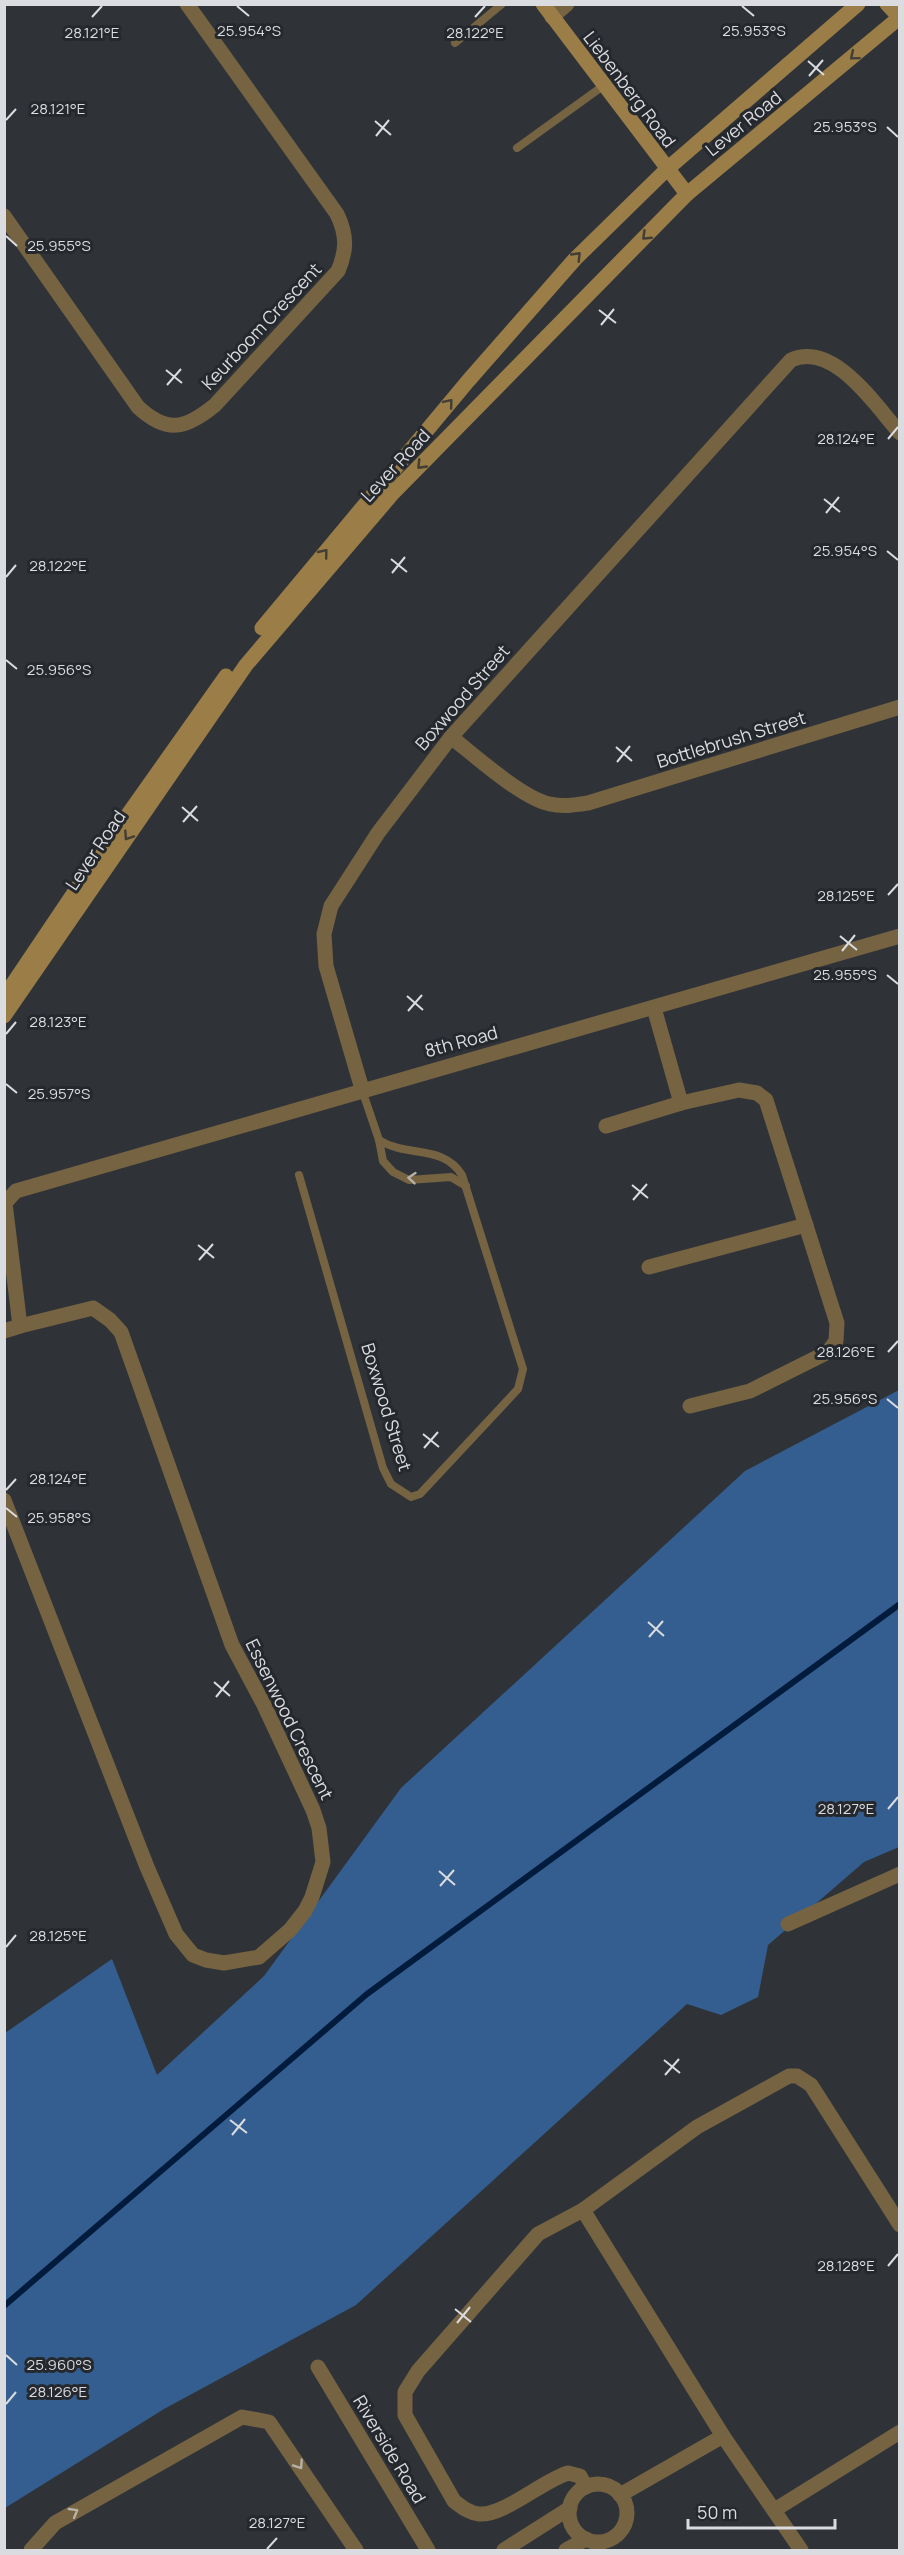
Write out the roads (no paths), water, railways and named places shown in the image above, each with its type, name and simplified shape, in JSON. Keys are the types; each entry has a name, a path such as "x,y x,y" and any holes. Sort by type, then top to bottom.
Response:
{"main road":[{"name":"Liebenberg Road","path":"543,4 603,87 687,194"},
{"name":"Lever Road","path":"4,997 125,818 262,627 468,381 575,259 666,170 858,4"},
{"path":"887,4 899,18"},
{"name":"Lever Road","path":"4,1016 204,724 271,632 393,493 687,194 899,18"}],"street":[{"name":"Keurboom Crescent","path":"4,216 132,399 151,419 168,426 198,419 215,405 338,271 344,256 346,241 336,213 187,4"},
{"path":"552,17 567,4"},
{"name":"Boxwood Street","path":"362,1089 326,966 325,922 331,906 378,833 451,736 783,367 792,360 807,355 829,360 839,367 900,433"},
{"name":"Bottlebrush Street","path":"451,736 521,790 549,804 570,806 588,803 900,707"},
{"name":"8th Road","path":"20,1326 5,1203 16,1191 362,1089 654,1008 900,936"},
{"path":"654,1008 681,1103"},
{"path":"606,1126 681,1103 747,1089 766,1100 837,1323 834,1347 808,1363 750,1391 690,1406"},
{"path":"649,1267 806,1225"},
{"name":"Essenwood Crescent","path":"4,1331 93,1308 110,1320 121,1332 232,1644 264,1705 313,1810 323,1862 319,1878 305,1911 290,1930 259,1957 224,1963 206,1960 193,1955 176,1934 147,1867 4,1500"},
{"path":"788,1924 900,1874"},
{"path":"586,2487 580,2476 568,2473 494,2511 480,2514 466,2510 454,2501 405,2415 403,2403 405,2392 418,2371 533,2240 552,2225 583,2210 697,2127 782,2078 797,2076 811,2085 900,2225"},
{"path":"583,2210 723,2436 776,2510 801,2550"},
{"name":"Riverside Road","path":"318,2367 428,2550"},
{"path":"31,2550 56,2523 242,2417 269,2422 356,2550"},
{"path":"776,2510 900,2432"},
{"path":"620,2495 723,2436"},
{"path":"566,2550 586,2539 617,2544 627,2513 620,2495 604,2485 586,2487 573,2499 570,2508 573,2526 586,2539"},
{"path":"504,2550 570,2508"}],"lane":[{"path":"455,43 502,4"},
{"path":"517,148 603,87"},
{"name":"Boxwood Street","path":"362,1089 379,1140 383,1161 402,1178 409,1180 451,1177 466,1186"},
{"name":"Boxwood Street","path":"299,1175 383,1468 391,1484 404,1495 411,1497 420,1494 518,1389 522,1379 522,1363 462,1175 450,1160 435,1154 391,1148 379,1140"}],"waterway":[{"path":"4,2306 367,1994 900,1604"}]}
